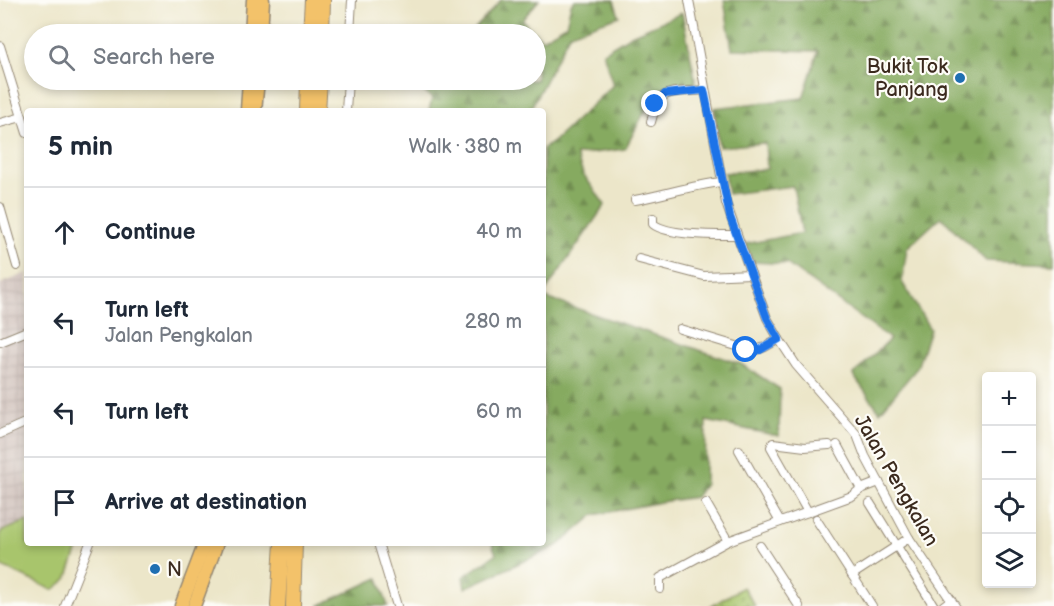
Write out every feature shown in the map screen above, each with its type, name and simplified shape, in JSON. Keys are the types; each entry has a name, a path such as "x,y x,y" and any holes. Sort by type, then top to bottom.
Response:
{"highway":[{"path":"311,24 312,0"},
{"path":"322,24 323,0"},
{"path":"307,108 308,90"},
{"path":"318,108 319,90"},
{"path":"278,606 282,546"},
{"path":"293,606 295,546"}],"main road":[{"path":"252,24 253,0"},
{"path":"262,24 263,0"},
{"path":"247,108 248,90"},
{"path":"255,108 257,90"},
{"path":"181,606 204,546"},
{"path":"194,606 216,546"}],"street":[{"path":"351,24 352,0"},
{"name":"Jalan Pengkalan","path":"688,0 722,182 736,235 767,318 796,365 857,435 909,538 953,603"},
{"path":"0,46 24,123"},
{"path":"346,108 347,90"},
{"path":"651,122 655,104 665,94 704,90"},
{"path":"0,123 22,117"},
{"path":"635,200 660,196 703,184 722,182"},
{"path":"0,207 17,266"},
{"path":"652,218 653,224 660,230 710,236 736,235"},
{"path":"639,259 704,276 751,274"},
{"path":"680,328 753,351 779,339"},
{"path":"0,342 24,332"},
{"path":"0,434 24,423"},
{"path":"808,512 771,447 773,443 804,447 833,445 861,489"},
{"path":"739,450 780,522"},
{"path":"660,588 660,578 728,541 852,496 861,489 879,482"},
{"path":"706,503 728,541"},
{"path":"870,503 934,606"},
{"path":"816,519 872,606"},
{"path":"852,575 909,538"},
{"path":"65,606 89,546"},
{"path":"379,546 397,606"},
{"path":"760,546 799,606"},
{"path":"943,606 953,603"}],"shaded area":[{"path":"24,274 24,522 0,532 0,284"}],"green space":[{"path":"501,0 539,0 522,20 526,24 479,24"},
{"path":"575,0 614,0 619,16 570,33 546,79 546,37 566,25 571,4"},
{"path":"724,0 1054,0 1054,264 986,261 941,217 907,248 902,282 930,329 917,368 880,412 853,375 890,339 787,264 753,262 745,244 802,233 793,186 728,194 724,173 767,169 765,143 719,147 714,108 803,98 818,51 732,49"},
{"path":"682,13 696,83 661,89 651,100 625,149 576,155 583,174 605,205 546,291 546,147 613,85 603,52 631,35"},
{"path":"421,90 540,90 530,108 430,108 432,98"},
{"path":"546,298 741,364 780,389 779,436 706,421 705,484 696,497 594,515 559,545 465,588 463,577 496,554 493,546 546,546"},
{"path":"24,522 24,546 79,546 67,579 53,590 0,566 0,532"},
{"path":"378,578 388,606 318,606"},
{"path":"743,587 755,606 711,606"}],"place":[{"name":"Bukit Tok Panjang","path":"960,78"},
{"name":"N","path":"155,569"}],"route":[{"path":"655,104 670,92 704,90 730,217 767,318 779,339 760,350 746,350"}]}
